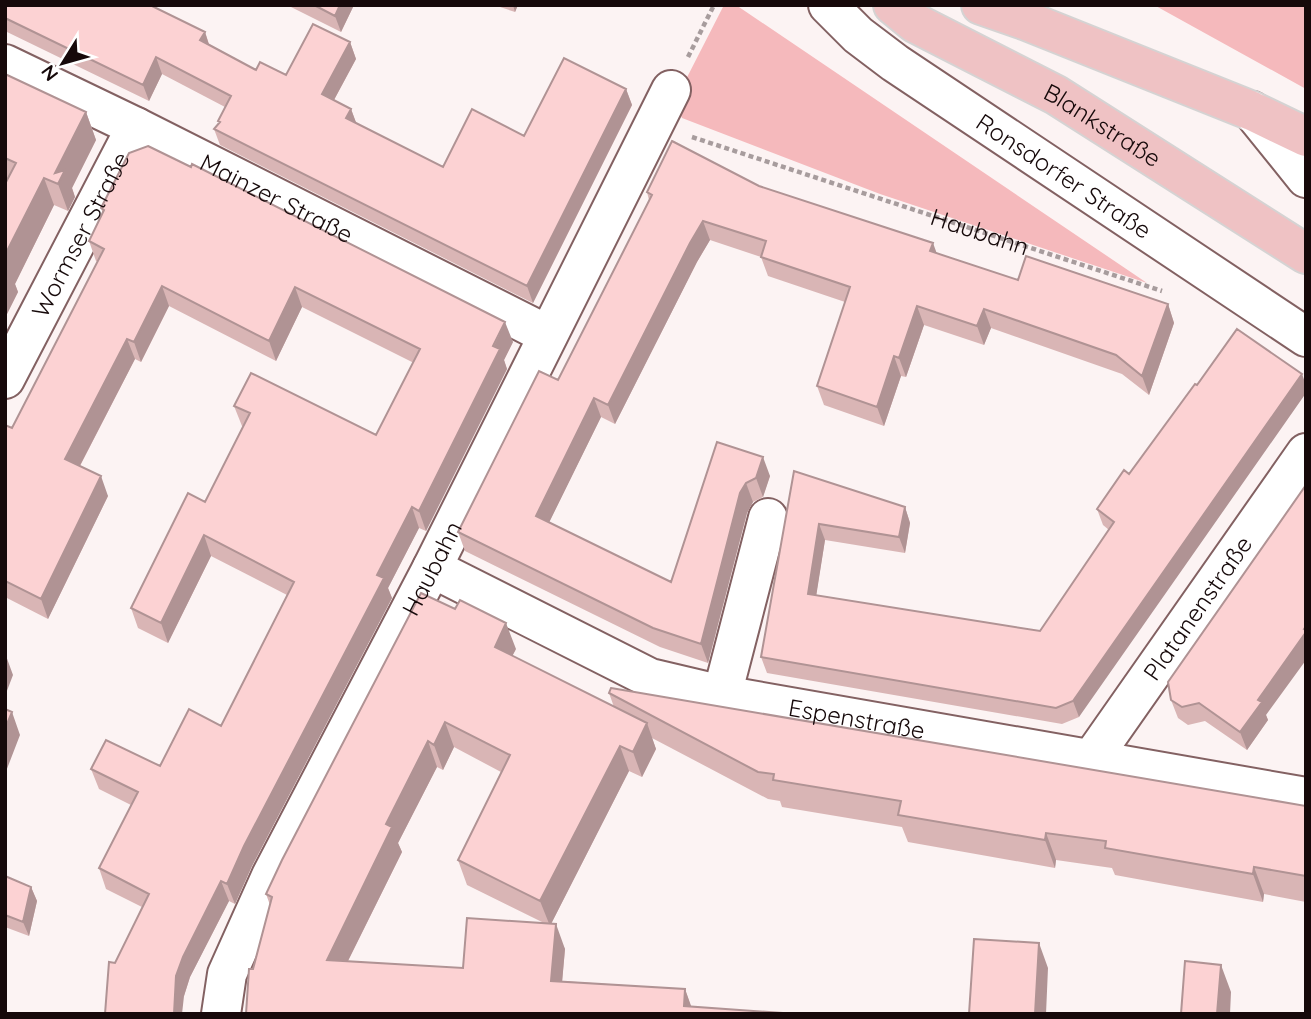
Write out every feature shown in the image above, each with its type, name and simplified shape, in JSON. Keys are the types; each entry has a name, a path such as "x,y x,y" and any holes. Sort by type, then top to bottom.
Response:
{"main road":[{"path":"981,5 1252,111 1306,137"},
{"name":"Blankstraße","path":"916,11 1056,95 1297,248"}],"street":[{"name":"Ronsdorfer Straße","path":"828,5 858,35 895,64 1306,337"},
{"path":"895,64 916,11"},
{"name":"Mainzer Straße","path":"5,64 136,127 548,335"},
{"name":"Haubahn","path":"221,1014 227,974 271,876 432,568 671,90"},
{"path":"1252,111 1306,178"},
{"name":"Wormser Straße","path":"5,379 136,127"},
{"name":"Platanenstraße","path":"1090,761 1306,453"},
{"path":"722,695 768,517"},
{"name":"Espenstraße","path":"432,568 650,678 722,695 1306,797"}],"path":[{"path":"671,90 714,5"},
{"name":"Haubahn","path":"654,125 1169,293"}],"shaded area":[{"path":"724,5 736,5 1147,283 880,194 682,118 678,110 679,93"},
{"path":"1154,5 1306,5 1306,89"}],"building":[{"path":"5,5 150,5 205,32 200,40 256,70 260,62 286,75 313,24 350,42 322,94 351,109 346,118 443,167 472,109 524,136 564,58 626,89 527,286 214,129 220,122 218,121 231,96 156,57 143,85 5,18"},
{"path":"314,5 340,5 335,16"},
{"path":"5,74 86,112 55,173 65,170 58,184 44,178 5,255 5,184 16,163 5,158"},
{"path":"672,141 759,186 933,243 930,251 1018,280 1026,256 1168,304 1142,376 1116,355 984,309 977,326 917,306 899,358 894,356 877,407 817,386 850,287 761,257 766,241 703,221 608,405 594,398 536,516 671,582 717,442 763,457 756,478 746,483 740,493 701,644 653,628 458,532 539,371 558,380 652,195 647,192"},
{"path":"148,146 191,167 192,164 505,322 493,346 500,349 419,511 412,507 377,575 384,578 244,846 227,884 221,881 183,957 176,976 174,1014 105,1014 109,962 115,963 149,894 99,868 138,792 91,769 106,740 160,766 189,709 221,726 294,582 204,535 161,623 131,608 188,493 205,502 250,413 234,406 251,373 376,435 420,349 295,287 269,341 162,286 134,342 127,339 65,459 101,476 41,599 5,581 5,425 12,428 104,249 89,241 104,210 101,208 129,153"},
{"path":"1237,329 1302,374 1073,701 1056,708 761,657 794,471 905,507 899,537 819,524 808,594 1040,631 1114,522 1097,509 1124,470 1129,474"},
{"path":"1306,485 1306,632 1258,700 1262,702 1240,732 1199,703 1182,707 1171,700 1168,682"},
{"path":"421,593 455,609 460,600 506,623 495,647 647,723 633,752 620,746 540,901 458,860 510,755 445,722 434,745 428,741 386,824 392,827 327,960 463,968 467,918 556,924 551,981 685,989 684,1006 797,1014 246,1014 249,969 253,969 272,897 266,894"},
{"path":"611,688 1306,806 1306,876 1254,867 1253,874 1105,848 1106,841 1046,833 1045,840 898,815 901,801 773,780 774,774 758,772 609,693"},
{"path":"5,709 12,712 5,729"},
{"path":"5,876 31,887 23,922 5,915"},
{"path":"974,939 1039,943 1035,1014 969,1014"},
{"path":"1185,961 1221,965 1217,1014 1181,1014"}]}
